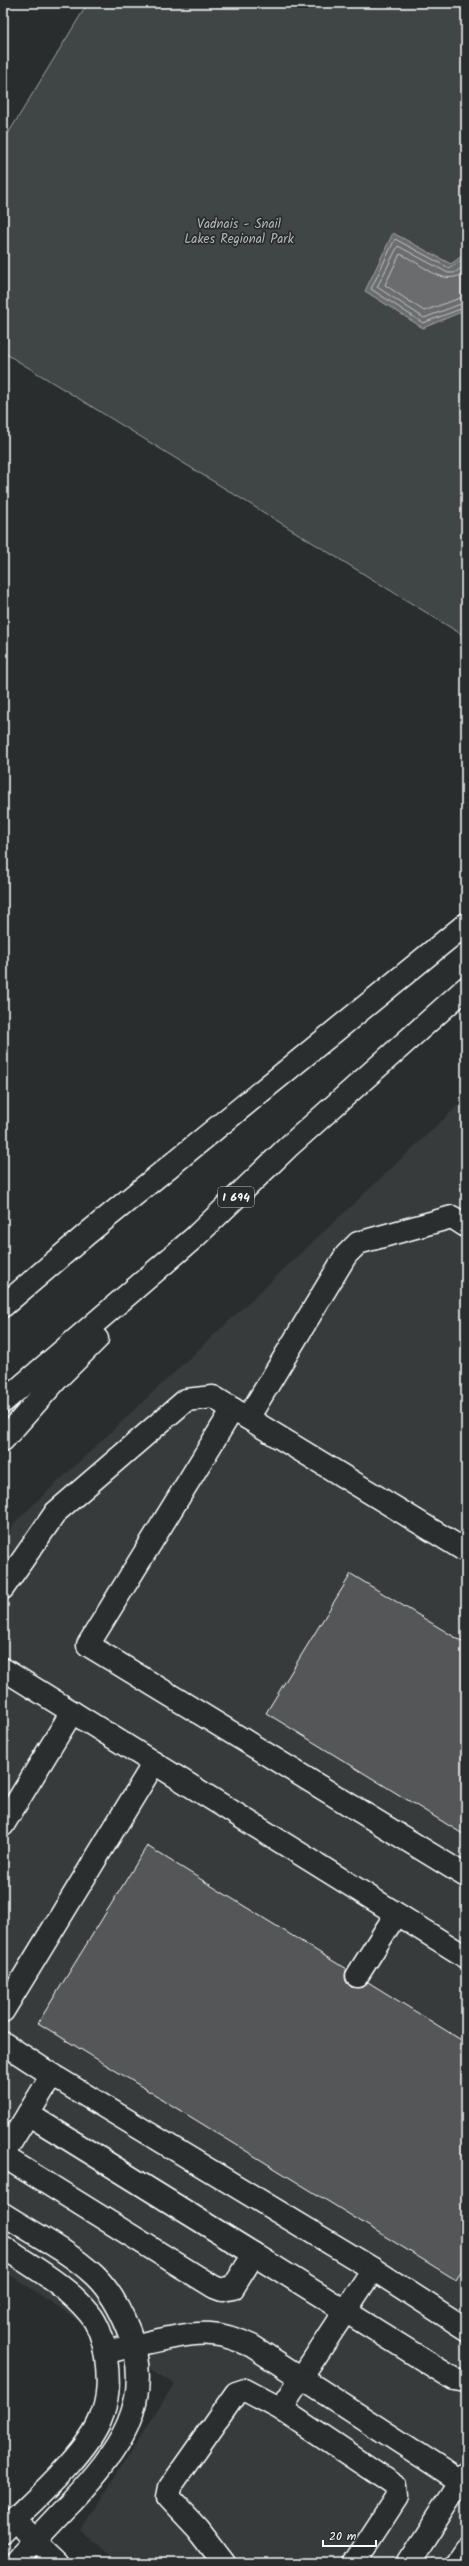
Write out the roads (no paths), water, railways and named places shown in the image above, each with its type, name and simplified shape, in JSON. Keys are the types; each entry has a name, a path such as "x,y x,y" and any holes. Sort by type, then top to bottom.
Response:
{"main road":[{"path":"3,1306 88,1233 466,924"},
{"name":"I 694","path":"3,1402 172,1257 288,1147 466,988"},
{"path":"466,1226 452,1217 358,1243 346,1255 88,1645 466,1876"},
{"path":"3,1291 88,1233"},
{"path":"3,1440 58,1378 113,1323 172,1257"},
{"path":"3,1588 56,1512 186,1400 213,1397 466,1550"},
{"path":"3,1669 466,1957"},
{"path":"3,1825 72,1712"},
{"path":"3,2011 154,1763"},
{"path":"357,1976 396,1914"},
{"path":"3,2043 52,2075 373,2269 466,2329"},
{"path":"52,2075 3,2155 214,2287 222,2290 233,2288 254,2254"},
{"path":"28,2114 346,2310 454,2379 466,2381"},
{"path":"3,2214 94,2275 108,2292 124,2318 135,2346 137,2386 133,2410 125,2433 102,2467 14,2563"},
{"path":"3,2247 54,2281 77,2300 90,2314 98,2328 105,2352 109,2380 107,2400 100,2420 80,2451 6,2521 35,2540 59,2563"},
{"path":"281,2409 373,2269"},
{"path":"105,2352 210,2333 232,2338 252,2346 464,2480 408,2563"},
{"path":"224,2563 197,2528 168,2497 170,2487 236,2393 245,2390 281,2409 396,2486 397,2497 364,2560"},
{"path":"457,2563 466,2550"}],"water":[{"path":"393,233 451,264 466,253 466,310 423,328 365,291"}],"park label":[{"name":"Vadnais - Snail Lakes Regional Park","path":"239,230"}]}
